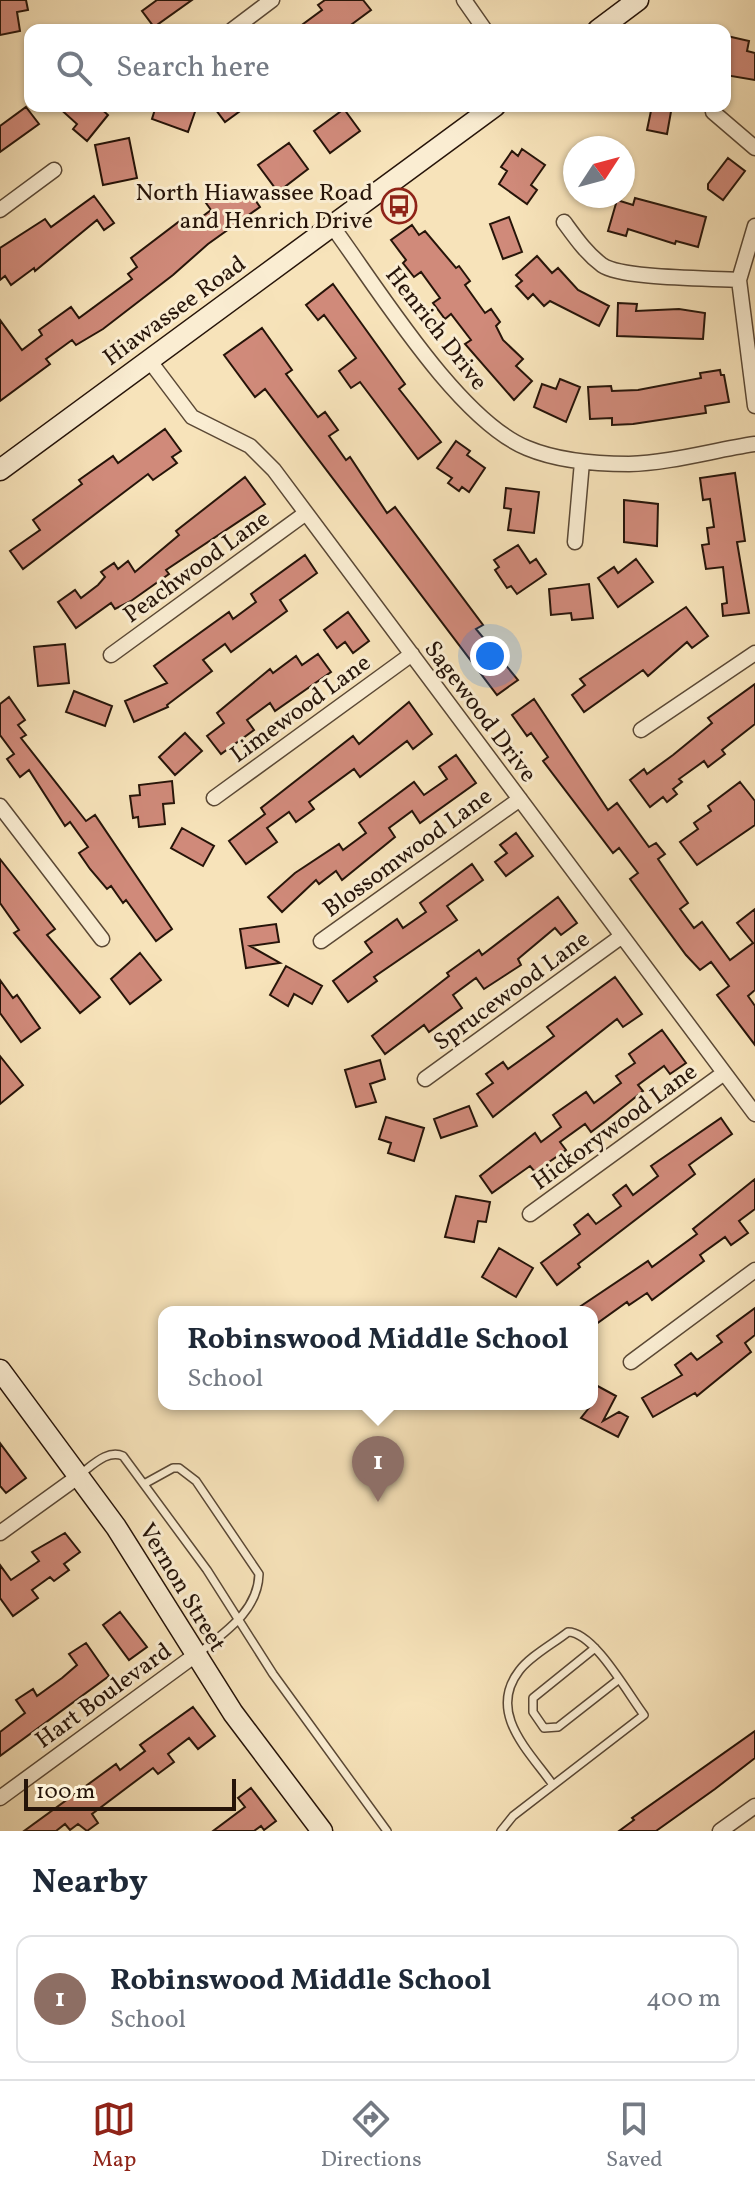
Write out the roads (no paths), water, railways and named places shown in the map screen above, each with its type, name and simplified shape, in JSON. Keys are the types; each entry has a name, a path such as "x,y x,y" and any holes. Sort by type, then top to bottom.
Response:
{"main road":[{"path":"606,24 638,0"},
{"name":"Hiawassee Road","path":"0,470 487,112"},
{"name":"Vernon Street","path":"0,1370 146,1573 194,1656 322,1831"}],"street":[{"path":"240,24 272,0"},
{"path":"464,0 481,24"},
{"path":"713,112 755,148"},
{"path":"0,210 54,170"},
{"path":"564,222 586,251 605,267 634,273 739,280"},
{"name":"Henrich Drive","path":"332,226 450,386 486,422 526,448 582,462 632,464 755,444"},
{"path":"755,226 739,280 755,406"},
{"name":"Sagewood Drive","path":"149,360 192,417 250,446 274,470 755,1114"},
{"path":"575,542 582,462"},
{"name":"Peachwood Lane","path":"111,655 306,513"},
{"path":"641,730 755,653"},
{"name":"Limewood Lane","path":"214,798 412,654"},
{"name":"Blossomwood Lane","path":"321,941 520,799"},
{"path":"0,806 102,939"},
{"name":"Sprucewood Lane","path":"425,1079 622,936"},
{"name":"Hickorywood Lane","path":"530,1214 724,1073"},
{"path":"631,1362 755,1270"},
{"path":"0,1533 79,1476"},
{"name":"Hart Boulevard","path":"0,1798 194,1656"},
{"path":"720,1831 755,1806"}],"lane":[{"path":"79,1476 103,1457 123,1456 240,1621 273,1674 387,1831"},
{"path":"144,1484 179,1468 196,1481 259,1574 259,1584 240,1621 194,1656"},
{"path":"501,1831 513,1816 644,1715 593,1645 578,1632 568,1632 520,1669 506,1701 508,1719 553,1785"},
{"path":"593,1645 533,1698 533,1712 544,1728 558,1727 618,1680"}],"place":[{"name":"North Hiawassee Road and Henrich Drive","path":"399,206"},
{"name":"Robinswood Middle School","path":"378,1502"}]}
